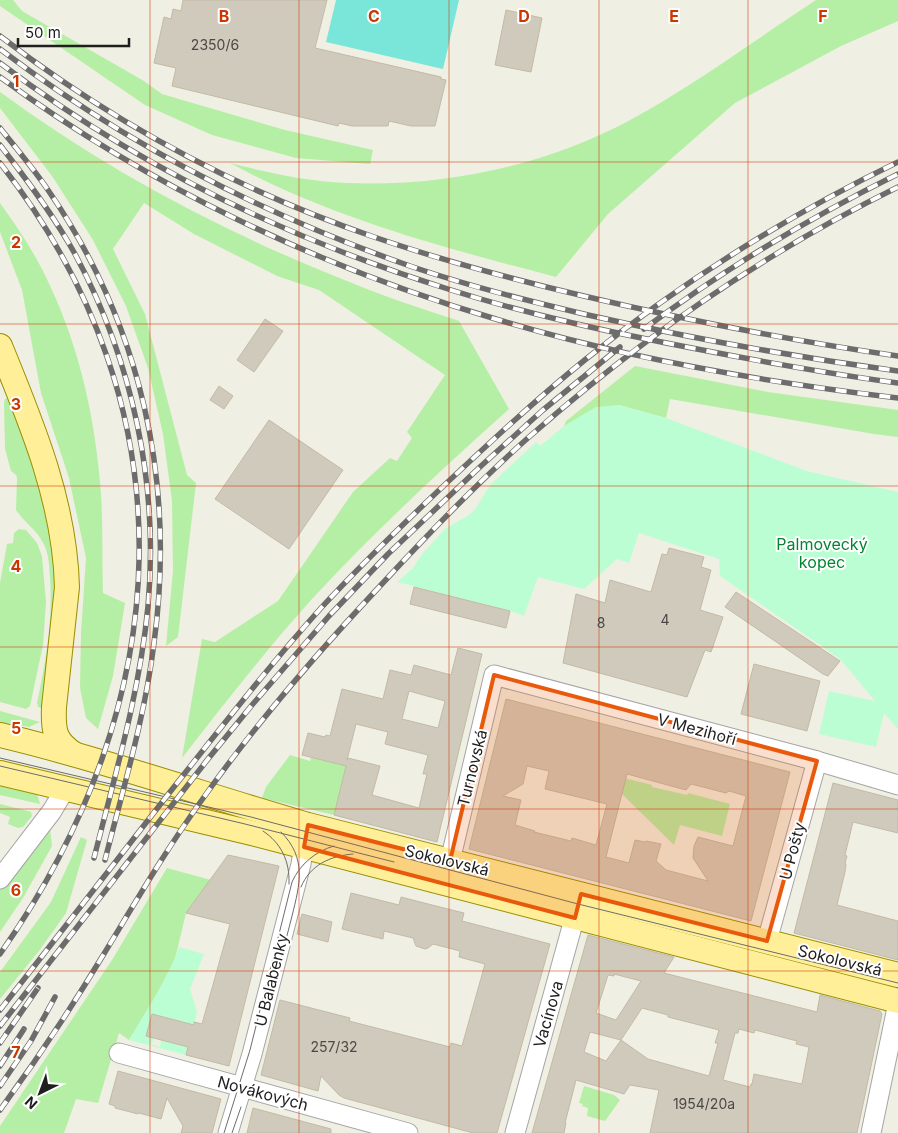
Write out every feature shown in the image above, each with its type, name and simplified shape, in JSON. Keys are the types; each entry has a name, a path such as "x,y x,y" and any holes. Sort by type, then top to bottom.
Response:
{"main road":[{"path":"0,346 24,404 47,471 61,524 67,569 67,587 54,707 54,727 59,740 74,754"},
{"name":"Sokolovská","path":"0,735 166,780 215,798 304,845 450,861 898,975"},
{"name":"Sokolovská","path":"0,773 304,845 898,1002"}],"street":[{"name":"V Mezihoří","path":"494,675 817,761 898,785"},
{"name":"Turnovská","path":"450,861 494,675"},
{"name":"U Pošty","path":"767,942 817,761"},
{"path":"0,879 52,811 65,788"},
{"name":"U Balabenky","path":"228,1133 243,1088 304,845"},
{"name":"Vacínova","path":"514,1133 581,894"},
{"path":"871,1133 898,1002"},
{"name":"Novákových","path":"119,1053 408,1133"}],"highlighted area":[{"path":"494,675 817,761 767,941 581,894 575,918 304,847 308,825 450,861"}],"green space":[{"path":"0,0 13,0 22,11 144,81 162,94 285,130 373,150 370,164 296,158 212,135 145,105 0,6"},
{"path":"816,0 898,0 898,21 841,46 735,103 608,214 556,277 431,243 349,216 308,200 230,163 317,180 346,183 383,183 456,177 529,161 565,149 632,119 702,77"},
{"path":"0,92 81,147 122,172 208,219 356,285 459,321 509,409 408,502 312,599 229,697 182,758 202,639 215,642 278,601 353,492 390,458 397,461 412,438 407,432 445,375 319,290 277,276 194,234 144,203 113,249 145,314 187,475 196,483 178,637 166,646 173,571 172,501 163,434 148,368 126,306 93,240 52,176 0,108"},
{"path":"0,203 34,255 62,312 79,363 91,415 101,494 103,593 125,603 113,676 98,729 86,718 80,688 81,633 86,558 69,478 41,393 22,290 0,232"},
{"path":"635,366 768,392 898,410 898,437 670,399 666,418 619,405 564,426 566,421"},
{"path":"10,397 42,483 59,567 45,709 38,707 37,703 50,625 51,593 49,564 45,547 40,538 16,510 17,478 11,471 5,449 4,403 5,399"},
{"name":"Palmovecký kopec","path":"619,405 666,418 807,471 898,492 898,729 884,713 876,747 819,734 829,691 875,701 840,659 720,576 719,559 639,533 629,563 617,559 584,589 538,577 524,616 397,582 413,568 422,554 446,528 469,515 476,508 490,485 536,442 540,446 564,426 596,407"},
{"path":"19,529 26,530 37,543 42,556 46,602 43,645 30,706 26,709 0,702 0,583 7,544 13,543 14,533"},
{"path":"0,711 40,722 29,727 0,722"},
{"path":"290,755 310,761 311,757 346,766 334,815 262,798 266,787"},
{"path":"577,766 652,785 652,787 687,795 688,793 730,804 722,836 680,825 674,845 622,794 586,781"},
{"path":"0,779 37,794 40,804 0,795"},
{"path":"0,804 31,812 32,816 23,827 18,828 8,824 10,817 0,813"},
{"path":"50,828 52,846 23,898 0,932 0,889"},
{"path":"81,837 87,840 66,913 39,951 0,999 0,972 51,902"},
{"path":"167,868 211,880 186,913 175,959 157,994 129,1040 119,1033 98,1103 76,1099 64,1133 0,1133 0,1126 112,960"},
{"path":"179,947 204,954 190,989 197,1012 194,1025 152,1014 154,1038 151,1044 160,1047 161,1040 188,1047 186,1055 129,1040 163,983"},
{"path":"584,1086 614,1095 620,1100 605,1121 587,1116 588,1108 579,1103"}],"shaded area":[{"path":"336,0 459,0 443,69 326,42"}],"building":[{"path":"183,0 327,0 315,48 441,77 441,79 446,80 435,126 411,126 389,121 388,126 352,126 339,123 338,126 172,86 176,68 154,63 164,17 171,19 173,9 181,11"},
{"path":"506,10 542,18 531,72 495,65"},
{"path":"265,319 283,331 254,372 237,360"},
{"path":"219,386 233,396 224,409 210,400"},
{"path":"269,420 343,470 289,549 215,499"},
{"path":"669,548 704,557 701,567 711,570 700,610 723,617 711,652 705,650 687,697 563,663 576,594 605,603 610,580 651,592 662,554 667,555"},
{"path":"414,587 510,611 506,628 410,604"},
{"path":"736,592 840,661 828,676 823,674 725,607"},
{"path":"458,648 482,654 437,842 334,815 346,766 302,755 308,733 325,737 326,735 330,736 342,689 383,699 390,670 411,675 414,665 451,675","holes":["409,691 445,701 438,728 402,719","356,724 388,732 385,744 428,755 423,774 427,774 419,808 372,795 380,766 348,758 347,760"]},
{"path":"754,664 820,681 807,731 741,714"},
{"path":"506,699 790,772 751,921 469,849","holes":["527,766 549,771 545,789 607,804 596,845 572,838 571,841 534,832 515,825 521,800 503,796 523,784","627,774 686,790 691,784 746,796 733,846 698,837 694,846 693,858 708,881 666,870 656,861 661,844 635,840 629,863 606,857"]},
{"path":"833,783 898,800 898,833 853,822 845,855 847,856 845,872 837,905 898,921 898,960 794,933"},
{"path":"228,855 279,866 229,1066 186,1055 188,1047 146,1036 152,1014 194,1025 194,1022 202,1024 230,924 186,913"},
{"path":"351,893 399,905 401,897 464,913 462,921 550,944 497,1133 473,1133 344,1098 321,1076 318,1091 261,1075 280,1000 350,1018 349,1021 450,1047 451,1043 462,1046 485,964 459,957 460,951 433,944 425,949 416,946 413,938 384,931 383,939 342,929"},
{"path":"302,914 332,922 328,942 297,934"},
{"path":"588,935 674,957 664,973 817,1012 820,995 880,1011 882,1014 857,1133 650,1133 659,1090 630,1085 624,1094 576,1080 564,1133 532,1133","holes":["614,974 641,981 616,1020 596,1013 608,975 614,976","642,1008 668,1015 668,1017 719,1030 715,1043 718,1043 709,1076 648,1059 621,1040","739,1029 754,1033 755,1030 797,1041 796,1044 809,1047 802,1084 754,1074 750,1087 723,1080 735,1033 738,1033","590,1032 621,1040 606,1061 584,1052"]},
{"path":"118,1071 221,1099 212,1133 181,1133 183,1126 167,1098 161,1119 115,1108 115,1106 109,1104"},
{"path":"253,1108 331,1129 331,1133 247,1133"}],"tram line":[{"path":"0,758 251,817 578,904 898,983"},
{"path":"0,766 245,824 394,862"},
{"path":"263,831 275,841 283,853 288,868 289,884"},
{"path":"280,962 299,882 298,862 295,852 281,832"},
{"path":"224,1133 250,1050 292,882 299,869 309,859 321,851 334,846"},
{"path":"301,887 315,867 336,857 353,854"},
{"path":"232,1133 241,1107"}],"railway":[{"path":"0,36 87,97 179,152 275,198 324,219 374,237 483,271 595,299 755,332 898,356"},
{"path":"0,49 96,115 146,146 197,174 302,224 410,266 498,293 626,323 781,353 898,371"},
{"path":"0,63 51,100 158,166 271,222 329,247 388,269 479,298 603,330 772,363 898,383"},
{"path":"0,77 57,117 177,189 302,249 367,276 499,320 647,358 797,385 898,398"},
{"path":"0,128 48,190 80,242 107,295 128,350 144,406 155,464 160,523 160,583 154,643 139,725 105,860"},
{"path":"0,145 58,226 75,254 95,295 126,381 137,425 145,470 149,515 150,561 148,606 144,638 126,733 94,858"},
{"path":"0,1010 188,769 282,653 349,578 436,493 510,424 567,375 660,303 736,252 776,228 898,162"},
{"path":"0,163 63,258 107,356 132,456 139,557 129,658 102,759 59,858 0,954"},
{"path":"644,329 704,286 767,246 832,208 898,174"},
{"path":"0,1110 65,1016 177,836 224,769 311,662 357,610 435,528 529,437 615,365 705,300 752,269 848,213 898,187"},
{"path":"0,1026 208,759 329,616 388,554 481,466 543,410 620,347"},
{"path":"0,1043 38,988"},
{"path":"0,1086 31,1041 55,997"},
{"path":"0,1066 24,1029"}]}
